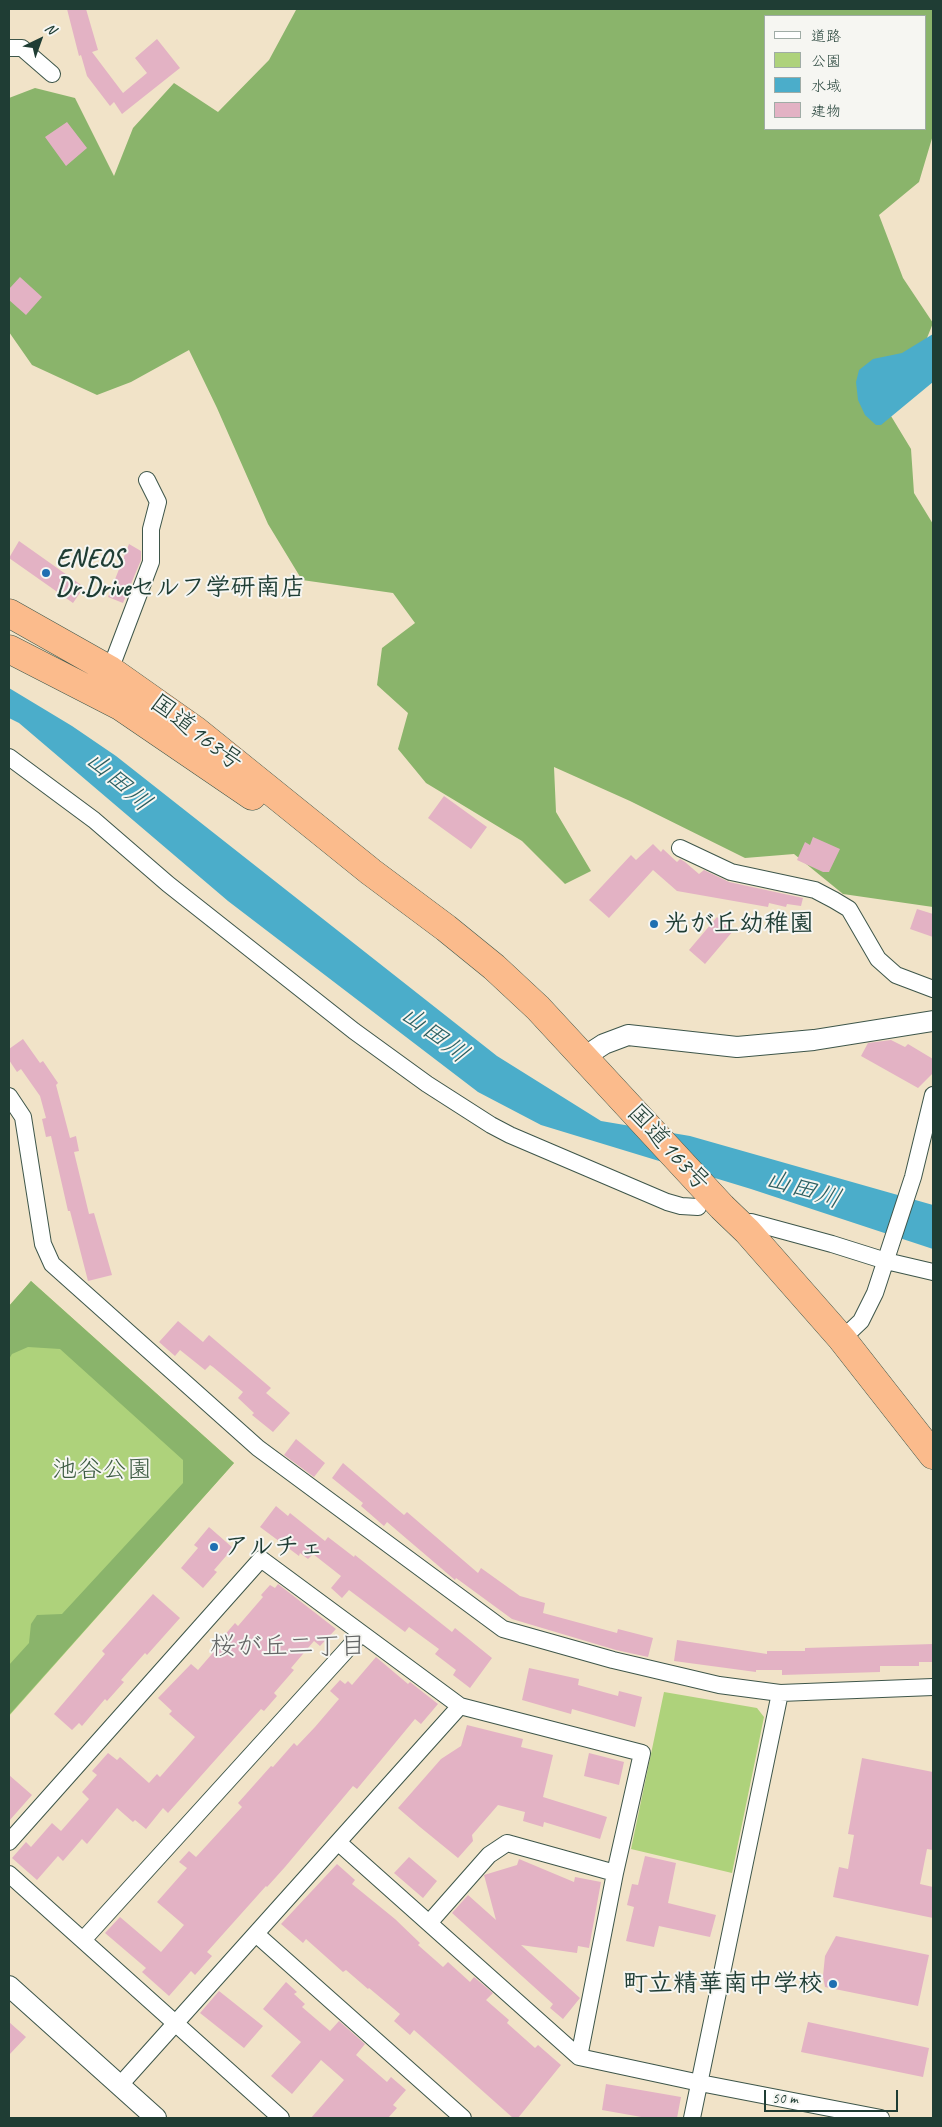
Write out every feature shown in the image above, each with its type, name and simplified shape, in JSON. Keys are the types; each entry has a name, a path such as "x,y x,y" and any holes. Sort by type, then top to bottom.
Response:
{"highway":[{"name":"国道163号","path":"9,613 110,670 195,730 371,872 446,928 494,967 584,1057 710,1207 747,1231 842,1339 933,1455"},
{"name":"国道163号","path":"9,650 120,706 321,843 371,872"}],"street":[{"path":"9,48 22,48 52,74"},
{"path":"110,670 151,562 151,529 158,502 147,480"},
{"path":"9,757 94,820 168,884 354,1031 427,1084 510,1135 667,1202 681,1206 710,1207"},
{"path":"680,848 731,872 816,890 834,900 849,909 878,959 896,975 933,989"},
{"path":"584,1057 604,1044 628,1035 737,1047 814,1040 933,1021"},
{"path":"842,1339 861,1320 876,1293 912,1177 933,1095"},
{"path":"9,1096 23,1117 43,1244 52,1264 258,1448 503,1630 613,1660 700,1680 780,1693 933,1687"},
{"path":"751,1222 887,1257 933,1272"},
{"path":"9,1842 261,1559 460,1706 642,1752 615,1873 580,2057"},
{"path":"83,1940 361,1634"},
{"path":"692,2118 780,1693"},
{"path":"120,2085 460,1706"},
{"path":"339,1843 580,2057 700,2083 881,2118"},
{"path":"429,1923 489,1855 507,1843 615,1873"},
{"path":"9,1874 281,2118"},
{"path":"256,1934 463,2118"},
{"path":"9,1986 156,2118"}],"green space":[{"path":"294,9 933,9 933,135 919,182 879,215 903,278 933,323 919,358 874,388 911,449 914,493 933,524 933,907 843,894 794,854 745,858 630,801 554,767 556,812 591,871 565,884 522,841 426,783 398,749 408,713 377,685 382,648 415,623 393,593 302,580 268,524 217,408 189,350 131,382 97,395 32,365 9,332 9,98 35,88 75,98 114,176 133,128 174,83 218,112 269,60 296,10"},
{"name":"池谷公園","path":"31,1281 234,1463 9,1716 9,1306"},
{"path":"31,1281 234,1463 9,1715 9,1665 29,1643 31,1624 37,1615 62,1614 183,1483 183,1460 60,1349 28,1347 12,1354 9,1359 9,1306"},
{"path":"664,1692 757,1708 764,1717 732,1873 631,1849"}],"water":[{"path":"933,334 933,382 881,425 876,425 865,415 858,400 856,382 859,370 873,359 902,353"},
{"name":"山田川","path":"9,688 72,726 116,756 497,1056 601,1121 690,1136 933,1205 933,1249 751,1189 541,1125 478,1092 228,901 19,723 9,718"}],"building":[{"path":"67,9 86,9 98,50 92,52 123,93 147,73 135,58 157,39 180,68 122,114 114,102 110,106 87,76 81,55 79,56"},
{"path":"67,122 87,148 66,166 45,137"},
{"path":"20,277 42,297 26,315 9,300 9,289"},
{"name":"ENEOS Dr.Driveセルフ学研南店","path":"19,541 84,587 73,603 9,558"},
{"path":"129,544 141,551 141,560 123,603 108,597"},
{"path":"444,796 487,827 471,849 428,818"},
{"path":"813,837 840,849 829,872 823,872 797,860 805,842 810,845"},
{"path":"653,844 661,852 663,849 677,862 680,859 685,862 699,874 704,870 729,882 803,898 801,906 787,904 786,907 769,903 768,907 677,891 653,870 609,918 589,900 631,855 636,860"},
{"path":"917,909 933,914 933,937 910,929"},
{"path":"717,917 733,931 705,964 689,950"},
{"path":"23,1039 40,1063 43,1061 58,1083 56,1085 70,1138 76,1136 79,1151 74,1152 89,1214 94,1213 112,1275 88,1281 70,1211 68,1211 51,1136 46,1137 42,1119 46,1118 40,1096 21,1069 17,1072 9,1060 9,1049"},
{"path":"891,1040 905,1047 908,1044 933,1059 933,1073 918,1088 861,1056 868,1043"},
{"path":"178,1321 203,1342 209,1335 271,1388 266,1393 290,1413 273,1432 252,1415 254,1413 238,1398 243,1392 213,1367 210,1365 205,1370 180,1350 175,1356 159,1342"},
{"path":"296,1439 325,1463 314,1477 284,1455"},
{"path":"343,1463 404,1515 407,1512 478,1573 481,1568 520,1596 545,1603 543,1613 617,1633 618,1629 653,1638 648,1657 616,1650 512,1619 456,1578 455,1580 387,1522 384,1526 361,1506 363,1503 332,1478"},
{"path":"276,1506 288,1516 290,1513 325,1541 328,1537 354,1557 355,1555 452,1632 455,1628 492,1658 470,1688 453,1675 456,1670 435,1654 439,1649 409,1627 405,1632 349,1590 342,1598 331,1588 341,1576 313,1554 308,1559 300,1553 299,1556 260,1527"},
{"path":"209,1527 233,1548 214,1570 217,1572 203,1588 181,1568 198,1548 194,1545"},
{"path":"278,1584 336,1629 320,1646 314,1641 291,1668 294,1670 274,1693 277,1696 264,1711 261,1709 168,1813 163,1808 146,1829 135,1820 133,1822 117,1808 87,1844 82,1839 63,1861 58,1856 37,1880 12,1858 26,1842 31,1847 52,1823 61,1831 89,1799 82,1792 97,1775 92,1771 108,1753 117,1760 120,1757 149,1783 157,1774 160,1777 195,1737 169,1714 172,1711 158,1698 191,1664 198,1670 224,1640 222,1638 235,1623 238,1626 263,1597 261,1595 270,1585 275,1588"},
{"path":"153,1594 180,1618 147,1655 145,1653 121,1680 124,1682 107,1701 105,1699 82,1726 79,1723 72,1730 54,1714 105,1654 102,1651"},
{"path":"677,1640 767,1654 767,1651 805,1651 805,1648 933,1644 933,1662 919,1662 919,1666 880,1666 880,1672 782,1675 782,1670 756,1670 756,1672 674,1661"},
{"path":"376,1657 408,1684 410,1682 438,1704 421,1724 415,1719 357,1789 353,1786 285,1867 207,1952 212,1956 195,1975 191,1971 169,1996 142,1972 146,1968 105,1933 120,1917 161,1952 184,1925 157,1902 187,1868 179,1862 189,1851 196,1857 242,1807 238,1803 271,1766 273,1767 294,1743 297,1746 315,1727 339,1699 330,1691 340,1680 345,1684 348,1681 352,1685"},
{"path":"529,1668 579,1679 578,1685 618,1696 619,1691 642,1697 635,1727 572,1709 571,1714 522,1700"},
{"path":"467,1725 523,1739 521,1747 553,1755 543,1797 607,1817 600,1839 544,1822 543,1827 523,1821 525,1812 498,1805 472,1835 473,1841 458,1858 420,1827 398,1808 441,1759 461,1746"},
{"path":"589,1753 624,1762 619,1785 584,1776"},
{"path":"862,1758 933,1772 933,1850 927,1849 920,1884 933,1887 933,1918 833,1897 839,1867 848,1869 854,1835 848,1834"},
{"path":"9,1775 32,1795 9,1821"},
{"path":"645,1856 676,1863 668,1903 716,1915 710,1937 659,1926 654,1947 626,1941 634,1907 627,1905 632,1884 638,1885"},
{"path":"409,1857 437,1881 423,1898 394,1873"},
{"path":"519,1859 574,1882 575,1877 601,1882 589,1948 578,1946 577,1953 521,1945 580,1998 563,2019 550,2008 553,2004 452,1913 468,1895 496,1920 484,1875 517,1865"},
{"path":"337,1864 355,1880 352,1884 395,1919 420,1943 418,1945 443,1967 448,1962 470,1982 474,1977 493,1993 486,2000 509,2020 507,2023 535,2048 538,2045 561,2065 518,2118 513,2118 414,2030 410,2035 394,2021 400,2014 369,1988 346,1970 343,1972 306,1939 303,1943 281,1924"},
{"path":"836,1936 929,1955 918,2006 825,1987 823,1976 825,1956"},
{"path":"286,1982 297,1992 294,1994 305,2004 302,2007 330,2031 339,2021 365,2044 356,2055 387,2082 391,2077 406,2090 393,2105 397,2108 388,2118 311,2118 344,2080 321,2060 292,2094 271,2076 301,2042 263,2009"},
{"path":"219,1991 263,2026 244,2048 200,2013"},
{"path":"9,2022 26,2037 9,2055"},
{"path":"808,2022 929,2048 923,2077 801,2052"},
{"path":"606,2084 681,2097 677,2118 647,2118 602,2110"}],"place":[{"name":"ENEOS Dr.Driveセルフ学研南店","path":"46,573"},
{"name":"光が丘幼稚園","path":"654,924"},
{"name":"アルチェ","path":"214,1547"},
{"name":"町立精華南中学校","path":"833,1984"}],"district":[{"name":"桜が丘二丁目","path":"288,1647"}]}
